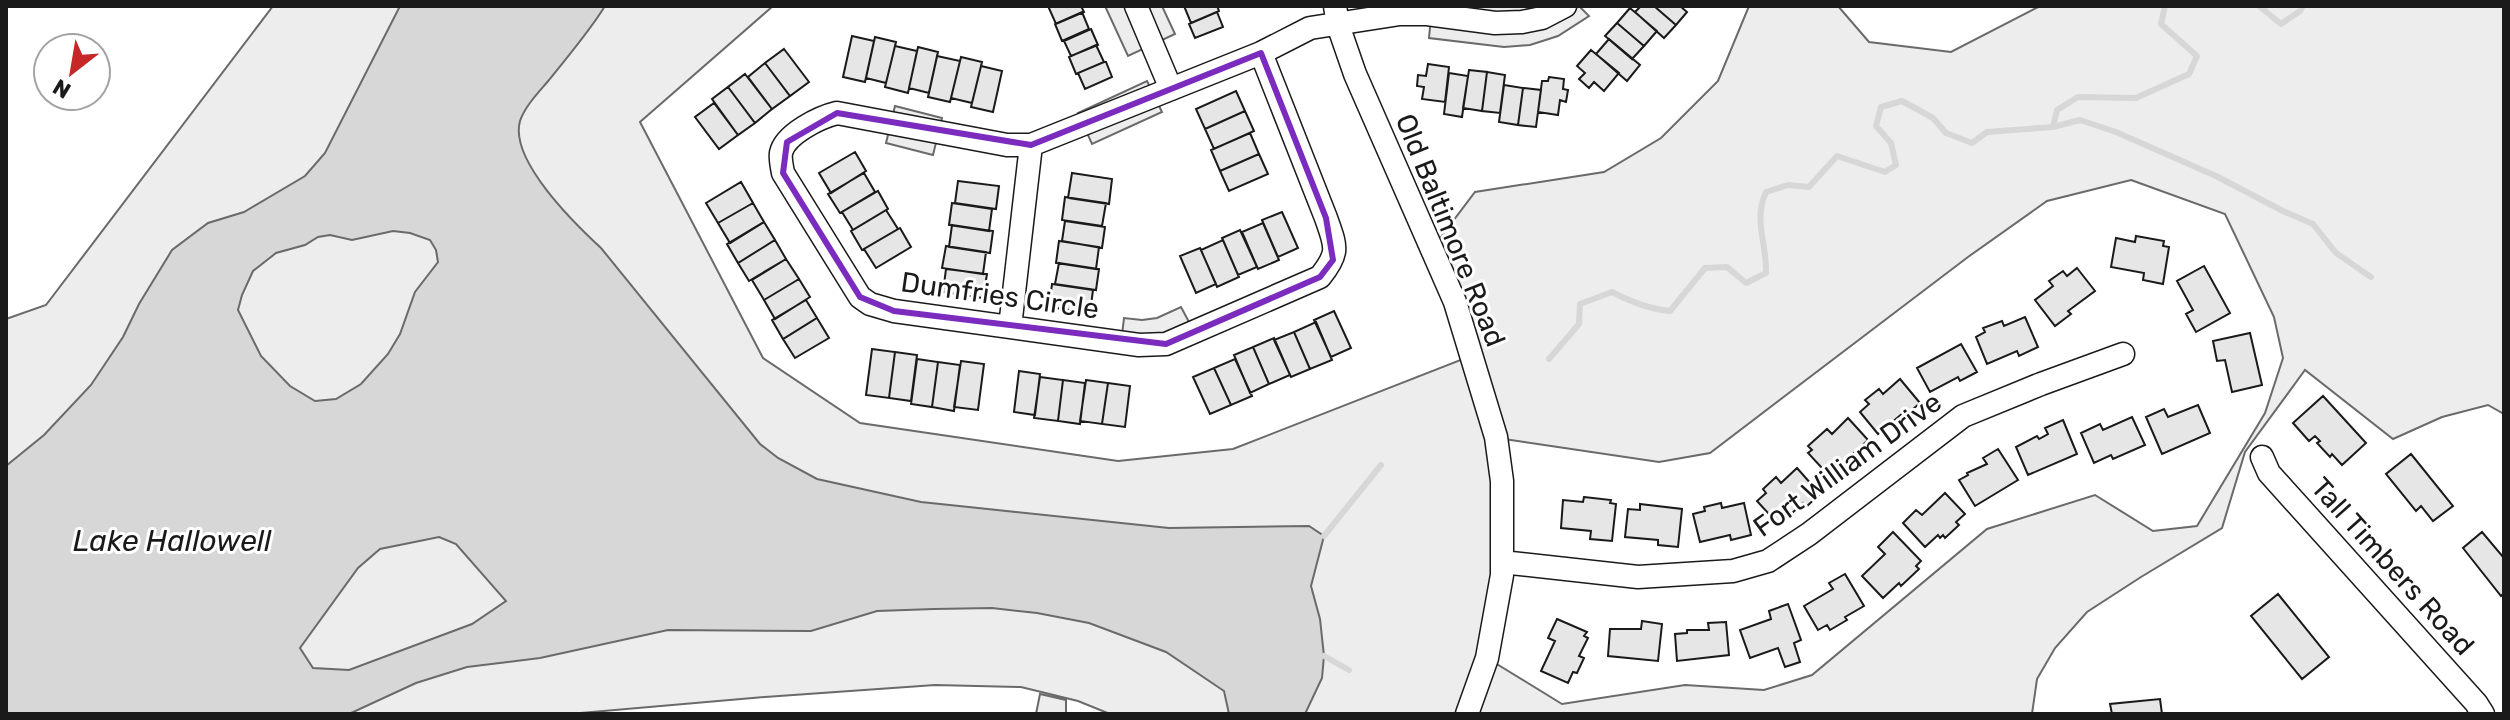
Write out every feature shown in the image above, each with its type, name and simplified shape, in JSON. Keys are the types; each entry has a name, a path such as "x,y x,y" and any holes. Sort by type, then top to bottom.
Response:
{"street":[{"path":"1136,6 1171,89"},
{"name":"Dumfries Circle","path":"1261,53 1335,244 1333,260 1320,277 1166,344 1139,345 894,311 870,304 860,297 783,173 781,153 787,142 819,117 837,113 1007,145 1031,145 1261,53 1337,16 1427,14 1495,23 1522,22 1542,18 1565,6"},
{"name":"Old Baltimore Road","path":"1337,16 1355,74 1455,302 1496,437 1502,481 1502,575 1487,658 1467,714"},
{"path":"1010,327 1031,145"},
{"name":"Fort William Drive","path":"1502,562 1638,577 1733,571 1768,561 1809,534 1963,416 2123,354"},
{"name":"Tall Timbers Road","path":"2262,457 2269,473 2483,714"}],"highlighted area":[{"path":"1261,53 1326,218 1333,260 1320,277 1166,344 894,311 860,297 783,173 787,142 837,113 1031,145"}],"shaded area":[{"path":"273,6 773,6 640,122 763,358 860,423 1118,461 1233,449 1471,356 1432,249 1475,192 1604,172 1661,138 1718,81 1749,6 1838,6 1869,42 1951,52 2040,6 2504,6 2504,414 2488,405 2442,417 2393,439 2305,370 2245,452 2222,528 2087,612 2055,648 2037,679 2032,714 1110,714 1078,701 1021,687 935,685 569,714 6,714 6,319 46,305","holes":["2131,180 2225,214 2274,317 2283,358 2265,413 2197,526 2153,531 2095,495 1987,529 1812,675 1764,690 1685,685 1562,704 1487,658 1502,481 1497,438 1659,462 1710,453 1968,257 2047,201"]},
{"path":"1105,6 1162,6 1175,34 1128,56"},
{"path":"1432,6 1579,6 1589,16 1558,36 1530,45 1504,47 1429,38"},
{"path":"1147,81 1162,112 1092,144 1078,113"},
{"path":"895,106 942,118 933,155 886,143"},
{"path":"1181,307 1197,337 1120,352 1124,318 1157,318"},
{"path":"1040,694 1066,700 1066,714 1036,714"}],"water":[{"name":"Lake Hallowell","path":"400,6 605,6 525,110 520,121 519,137 524,154 561,208 601,248 760,444 778,458 817,479 921,502 1169,528 1309,526 1324,536 1311,586 1320,619 1324,656 1322,678 1305,714 1229,714 1224,691 1166,652 1089,623 992,608 877,611 811,631 668,630 540,658 467,667 416,683 349,714 6,714 6,466 44,435 91,385 123,337 172,250 208,223 244,212 305,176 325,153","holes":["393,231 430,240 438,262 415,292 400,334 388,354 361,384 336,399 315,401 290,386 261,356 238,310 253,271 276,253 305,245 318,237 330,235 352,240","439,537 456,544 506,601 472,624 349,670 313,668 300,648 358,568 380,549"]}],"building":[{"path":"1048,6 1081,6 1084,12 1056,24"},
{"path":"1184,6 1217,6 1219,11 1191,23"},
{"path":"1641,6 1654,6 1676,25 1664,38 1635,12"},
{"path":"1654,6 1680,6 1687,12 1676,25"},
{"path":"1630,8 1657,31 1644,46 1617,23"},
{"path":"1082,12 1089,29 1062,41 1055,24"},
{"path":"1217,12 1223,27 1195,38 1189,24"},
{"path":"1617,23 1644,46 1632,59 1605,36"},
{"path":"1091,29 1098,45 1071,56 1064,41"},
{"path":"852,36 874,41 865,82 843,77"},
{"path":"875,37 896,42 886,83 866,78"},
{"path":"1609,39 1640,65 1627,81 1596,54"},
{"path":"1096,45 1104,62 1076,74 1069,57"},
{"path":"895,46 917,51 908,93 885,87"},
{"path":"918,47 938,52 929,93 909,88"},
{"path":"784,49 809,82 790,96 765,63"},
{"path":"1591,50 1619,73 1604,91 1594,82 1589,88 1579,79 1585,73 1577,66"},
{"path":"937,56 960,61 950,102 928,97"},
{"path":"961,57 982,62 972,103 951,98"},
{"path":"1104,62 1112,77 1085,89 1078,73"},
{"path":"765,63 790,96 772,109 748,77"},
{"path":"1428,64 1449,67 1445,102 1422,99 1424,87 1417,86 1418,75 1426,76"},
{"path":"981,66 1002,71 993,112 971,107"},
{"path":"1469,70 1487,72 1482,111 1463,108"},
{"path":"1487,72 1505,75 1500,113 1482,111"},
{"path":"1449,73 1468,76 1462,117 1444,114"},
{"path":"745,74 772,109 755,123 728,87"},
{"path":"1549,77 1564,79 1563,89 1568,90 1566,102 1560,100 1558,115 1538,112 1542,81 1548,81"},
{"path":"1504,85 1523,88 1518,125 1499,122"},
{"path":"728,87 755,123 738,135 712,99"},
{"path":"1523,88 1541,90 1536,127 1518,125"},
{"path":"1236,91 1245,111 1205,129 1196,109"},
{"path":"714,103 738,135 719,149 695,117"},
{"path":"1245,111 1254,131 1214,149 1205,129"},
{"path":"1250,133 1259,154 1220,171 1211,150"},
{"path":"855,152 866,171 831,193 819,173"},
{"path":"1259,154 1268,174 1229,191 1220,171"},
{"path":"864,173 875,192 840,213 828,194"},
{"path":"1072,173 1112,179 1109,204 1068,198"},
{"path":"958,181 999,186 996,209 955,203"},
{"path":"741,182 753,203 718,223 706,203"},
{"path":"878,191 888,209 853,230 842,212"},
{"path":"1065,197 1106,203 1102,226 1062,220"},
{"path":"753,203 764,222 730,243 718,223"},
{"path":"952,203 992,209 989,231 949,225"},
{"path":"886,210 898,229 862,250 851,231"},
{"path":"1282,212 1298,248 1278,257 1262,220"},
{"path":"1065,221 1105,227 1102,248 1062,241"},
{"path":"764,222 775,240 738,263 727,244"},
{"path":"1263,223 1279,260 1258,269 1242,232"},
{"path":"952,225 993,231 990,253 949,247"},
{"path":"900,228 911,247 876,268 864,249"},
{"path":"1240,230 1257,267 1238,275 1222,238"},
{"path":"2136,236 2164,241 2163,246 2169,247 2163,284 2143,280 2144,273 2111,267 2116,238 2135,242"},
{"path":"775,240 786,259 749,281 738,263"},
{"path":"1223,240 1239,277 1217,287 1201,250"},
{"path":"1059,241 1099,247 1096,269 1056,263"},
{"path":"946,246 986,252 983,274 942,268"},
{"path":"1200,248 1216,284 1196,293 1180,256"},
{"path":"786,259 799,279 764,300 752,280"},
{"path":"1059,263 1099,269 1096,290 1055,284"},
{"path":"2204,266 2230,313 2196,332 2186,314 2193,310 2177,281"},
{"path":"2077,268 2095,291 2068,311 2071,314 2055,326 2035,300 2053,286 2049,281 2063,271 2067,276"},
{"path":"946,269 987,274 983,298 943,292"},
{"path":"799,279 810,297 775,319 764,300"},
{"path":"1052,284 1093,290 1090,313 1049,307"},
{"path":"806,300 817,318 783,339 772,320"},
{"path":"1334,311 1351,348 1331,357 1314,320"},
{"path":"2025,317 2038,347 2019,356 2017,351 1987,364 1976,337 1985,332 1983,328 2002,321 2004,326"},
{"path":"817,318 829,338 795,358 783,339"},
{"path":"1316,322 1332,360 1310,369 1294,332"},
{"path":"1294,332 1310,369 1291,377 1274,340"},
{"path":"2250,333 2262,385 2232,392 2225,360 2217,361 2213,341"},
{"path":"1274,338 1290,375 1269,384 1253,347"},
{"path":"1961,344 1977,372 1960,381 1958,377 1930,392 1917,368"},
{"path":"1253,347 1269,384 1250,393 1234,355"},
{"path":"872,349 895,352 889,398 866,395"},
{"path":"895,352 917,355 911,401 889,398"},
{"path":"917,359 938,362 932,407 911,404"},
{"path":"1235,359 1252,396 1231,405 1214,368"},
{"path":"961,361 984,364 978,410 954,407"},
{"path":"938,362 960,365 954,411 932,407"},
{"path":"1214,368 1231,405 1210,414 1193,377"},
{"path":"1019,371 1040,374 1035,415 1014,412"},
{"path":"1040,377 1063,380 1058,421 1034,418"},
{"path":"1900,379 1920,403 1878,434 1860,412 1869,404 1865,400 1879,389 1883,394"},
{"path":"1063,380 1085,383 1080,424 1058,421"},
{"path":"1086,380 1108,383 1102,424 1080,421"},
{"path":"1108,383 1130,386 1125,427 1102,424"},
{"path":"2323,396 2366,443 2342,465 2332,454 2330,457 2317,443 2320,441 2315,436 2309,441 2293,423"},
{"path":"2198,405 2210,433 2162,454 2146,417 2164,409 2168,417"},
{"path":"2132,417 2145,445 2113,459 2111,455 2094,463 2081,433 2100,424 2103,430"},
{"path":"1848,418 1868,440 1844,462 1849,467 1834,481 1808,453 1812,450 1808,446 1827,429 1832,434"},
{"path":"2063,420 2077,454 2028,475 2016,447 2048,434 2045,428"},
{"path":"1998,449 2018,480 1975,506 1959,480 1987,464 1983,458"},
{"path":"2411,454 2453,506 2433,521 2421,506 2416,511 2386,474"},
{"path":"1797,468 1820,494 1806,507 1803,503 1779,525 1757,501 1766,493 1763,489 1776,477 1781,483"},
{"path":"1945,493 1965,514 1956,522 1959,525 1945,538 1938,535 1925,547 1903,523 1916,510 1922,515"},
{"path":"1584,497 1611,500 1610,503 1616,504 1612,541 1590,539 1591,531 1561,528 1563,500 1583,502"},
{"path":"1721,503 1722,508 1744,503 1751,535 1731,540 1730,535 1700,542 1693,514 1705,511 1704,507"},
{"path":"1640,504 1682,509 1678,547 1658,545 1658,540 1625,537 1628,509 1640,510"},
{"path":"1893,532 1921,561 1916,566 1919,569 1883,598 1862,576 1885,554 1878,547"},
{"path":"2482,532 2504,558 2504,593 2501,596 2463,548"},
{"path":"1845,574 1864,606 1830,630 1827,625 1818,630 1804,606 1833,589 1829,583"},
{"path":"2278,594 2329,657 2302,679 2251,616"},
{"path":"1788,604 1801,640 1794,643 1800,662 1785,667 1778,648 1750,658 1740,630 1771,619 1769,611"},
{"path":"1557,619 1587,632 1584,636 1588,638 1579,656 1584,658 1568,683 1541,671 1555,641 1548,638"},
{"path":"1642,621 1662,624 1658,661 1608,656 1610,629 1641,629"},
{"path":"1726,622 1729,655 1677,661 1675,634 1687,633 1687,630 1709,630 1708,623"},
{"path":"2160,699 2162,714 2112,714 2110,704"}],"waterway":[{"path":"1549,359 1579,324 1580,304 1612,292 1655,309 1670,311 1705,268 1727,267 1746,283 1766,273 1761,222 1766,192 1788,185 1809,187 1837,156 1885,172 1896,165 1891,143 1876,126 1881,107 1902,101 1933,118 1946,133 1972,143 1987,132 2053,127 2057,110 2078,97 2136,98 2189,74 2197,56 2161,24 2165,6"},
{"path":"2259,6 2281,24 2303,6"},
{"path":"2053,127 2080,120 2116,132 2216,176 2313,224 2336,253 2371,277"},
{"path":"1324,536 1381,465"},
{"path":"1324,656 1349,670"}]}
